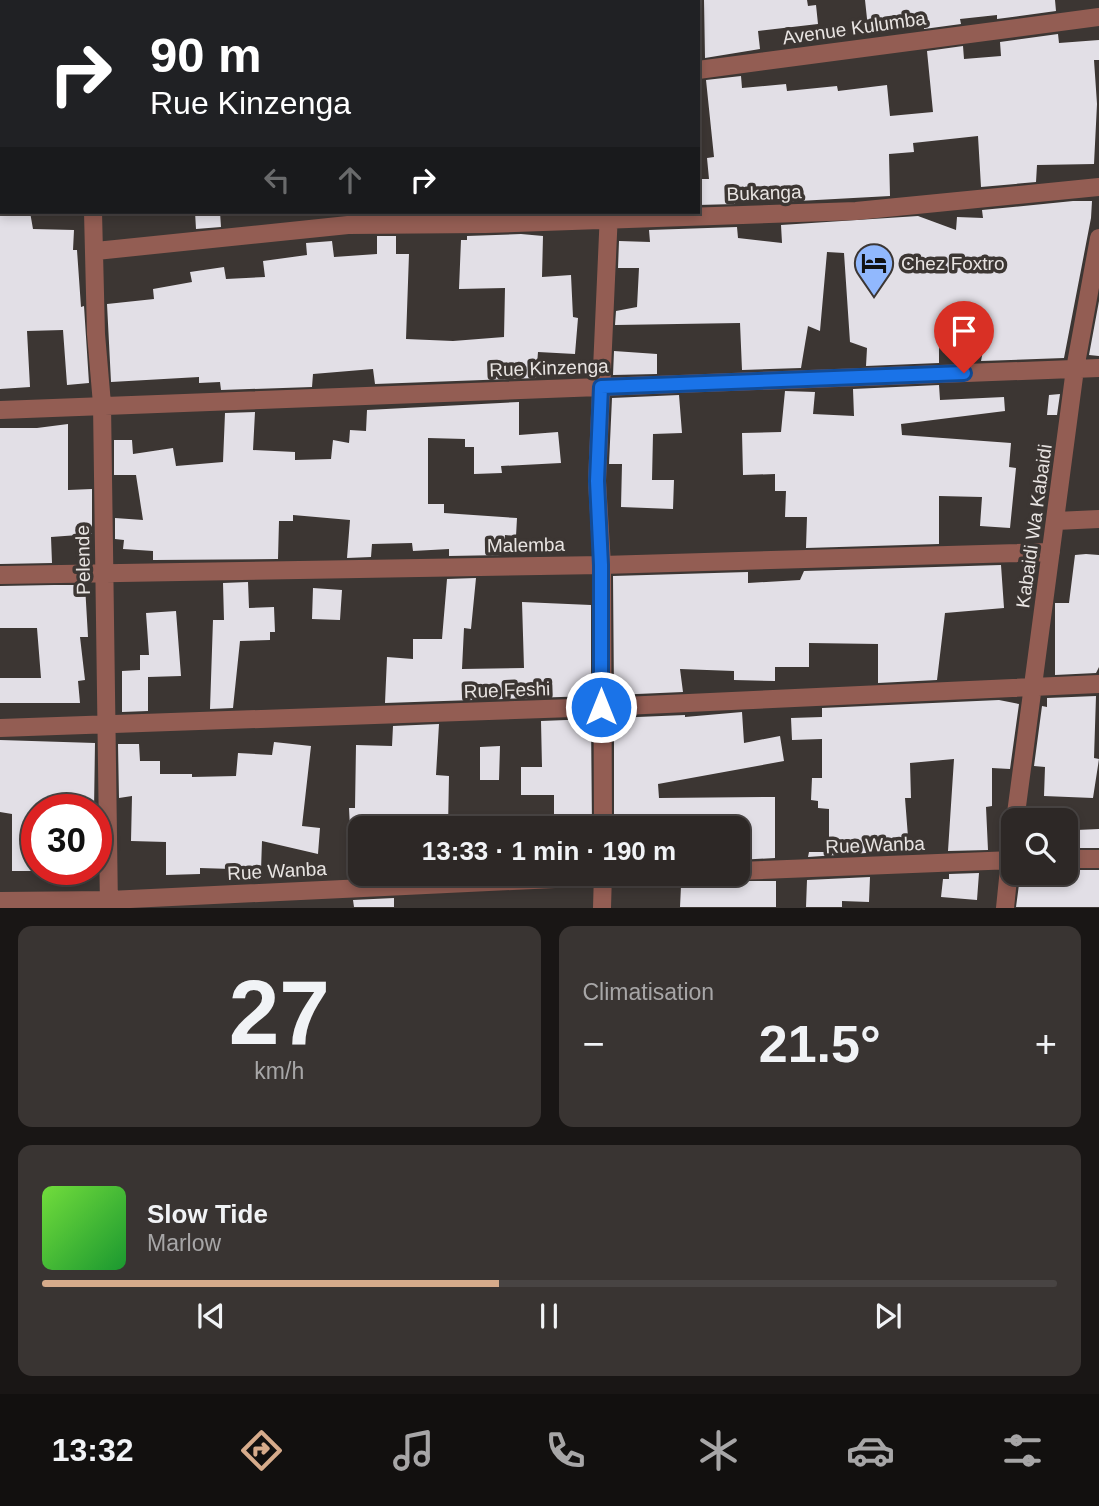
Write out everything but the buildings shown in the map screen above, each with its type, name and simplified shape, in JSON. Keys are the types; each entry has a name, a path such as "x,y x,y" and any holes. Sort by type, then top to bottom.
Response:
{"street":[{"name":"Avenue Kulumba","path":"700,69 1099,17"},
{"name":"Bukanga","path":"700,214 856,211 1099,187"},
{"name":"Pelende","path":"93,214 96,334 102,404 109,904"},
{"name":"Bukanga","path":"96,251 348,225 671,214"},
{"path":"603,816 601,565 597,481 609,215"},
{"name":"Kabaidi Wa Kabaidi","path":"1016,808 1075,369 1099,238"},
{"name":"Rue Kinzenga","path":"0,410 102,404 1099,368"},
{"path":"1056,521 1099,519"},
{"name":"Malemba","path":"0,575 104,571 601,565 1051,552"},
{"name":"Rue Feshi","path":"0,728 601,707 1099,684"},
{"path":"1078,859 1099,859"},
{"name":"Rue Wanba","path":"750,871 1001,860"},
{"path":"1005,908 1008,885"},
{"name":"Rue Wanba","path":"0,901 109,904 416,886"},
{"path":"602,908 603,886"}],"place":[{"name":"Chez Foxtro","path":"874,297"}],"route":[{"path":"601,707 601,565 597,481 601,387 964,373"}]}
